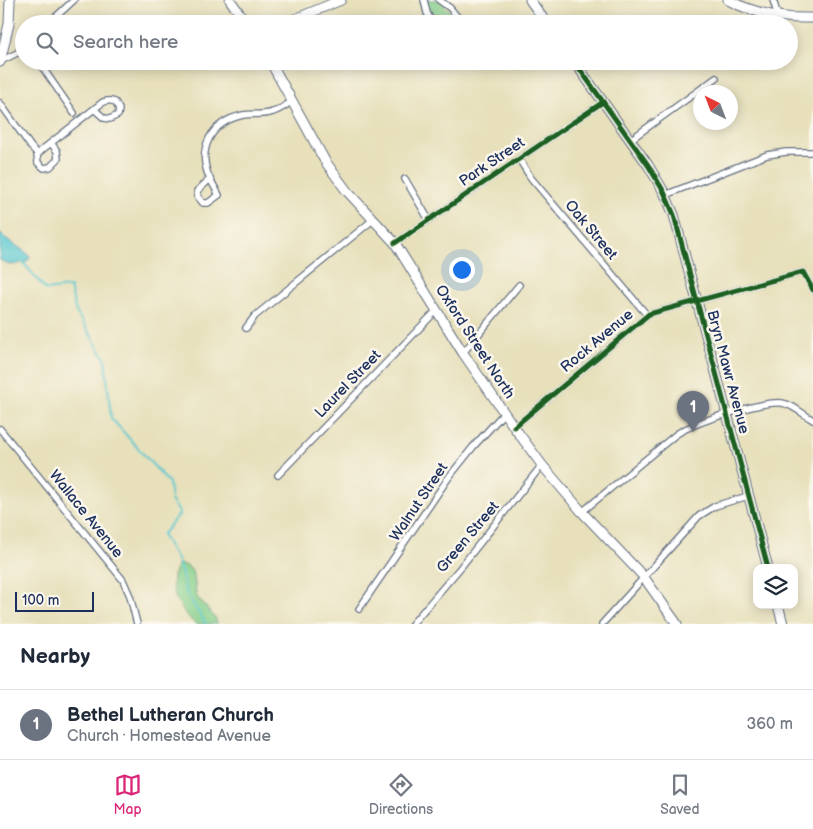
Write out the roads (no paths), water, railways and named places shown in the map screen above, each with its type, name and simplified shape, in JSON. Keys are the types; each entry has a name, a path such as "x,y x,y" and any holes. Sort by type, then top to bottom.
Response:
{"main road":[{"path":"0,61 9,24 10,0"},
{"path":"230,0 241,15"},
{"path":"305,15 341,0"},
{"path":"530,0 541,15"},
{"path":"728,0 751,10 774,15"},
{"path":"798,17 813,18"},
{"name":"Oxford Street North","path":"275,70 325,161 346,190 395,243 463,353 514,427 542,465 582,512 644,577 677,624"},
{"name":"Bryn Mawr Avenue","path":"580,70 648,165 665,195 676,224 767,564"},
{"path":"779,609 783,624"}],"street":[{"path":"58,15 74,0"},
{"path":"424,0 428,15"},
{"path":"439,0 456,15"},
{"path":"773,0 778,15"},
{"path":"0,61 15,55"},
{"path":"44,70 74,114"},
{"path":"630,140 716,78"},
{"path":"210,179 204,163 204,148 216,129 229,120 241,115 275,112 293,100"},
{"name":"Park Street","path":"395,243 603,102"},
{"path":"0,103 38,154"},
{"path":"50,143 58,153 58,159 50,167 42,167 37,161 38,154 50,143 94,109"},
{"path":"665,195 767,155 786,152 813,152"},
{"name":"Oak Street","path":"518,159 647,315"},
{"path":"405,179 429,220"},
{"path":"246,328 255,316 374,219"},
{"name":"Rock Avenue","path":"514,427 647,315 803,272 813,290"},
{"path":"463,353 519,285"},
{"name":"Laurel Street","path":"278,476 437,310"},
{"path":"582,512 682,430 726,414 781,403 813,420"},
{"name":"Walnut Street","path":"359,609 450,477 473,447 504,413"},
{"name":"Wallace Avenue","path":"0,428 120,575 130,596 137,624"},
{"name":"Green Street","path":"412,624 460,568 542,465"},
{"path":"602,624 702,514 715,506 748,496"}],"water":[{"path":"0,234 28,254 30,257 27,262 10,265 0,260"}],"waterway":[{"path":"22,261 46,290 70,287 76,312 105,358 111,418 169,483 171,500 180,513 162,535 178,561 187,594 206,624"}],"place":[{"name":"Bethel Lutheran Church","path":"693,432"}]}
